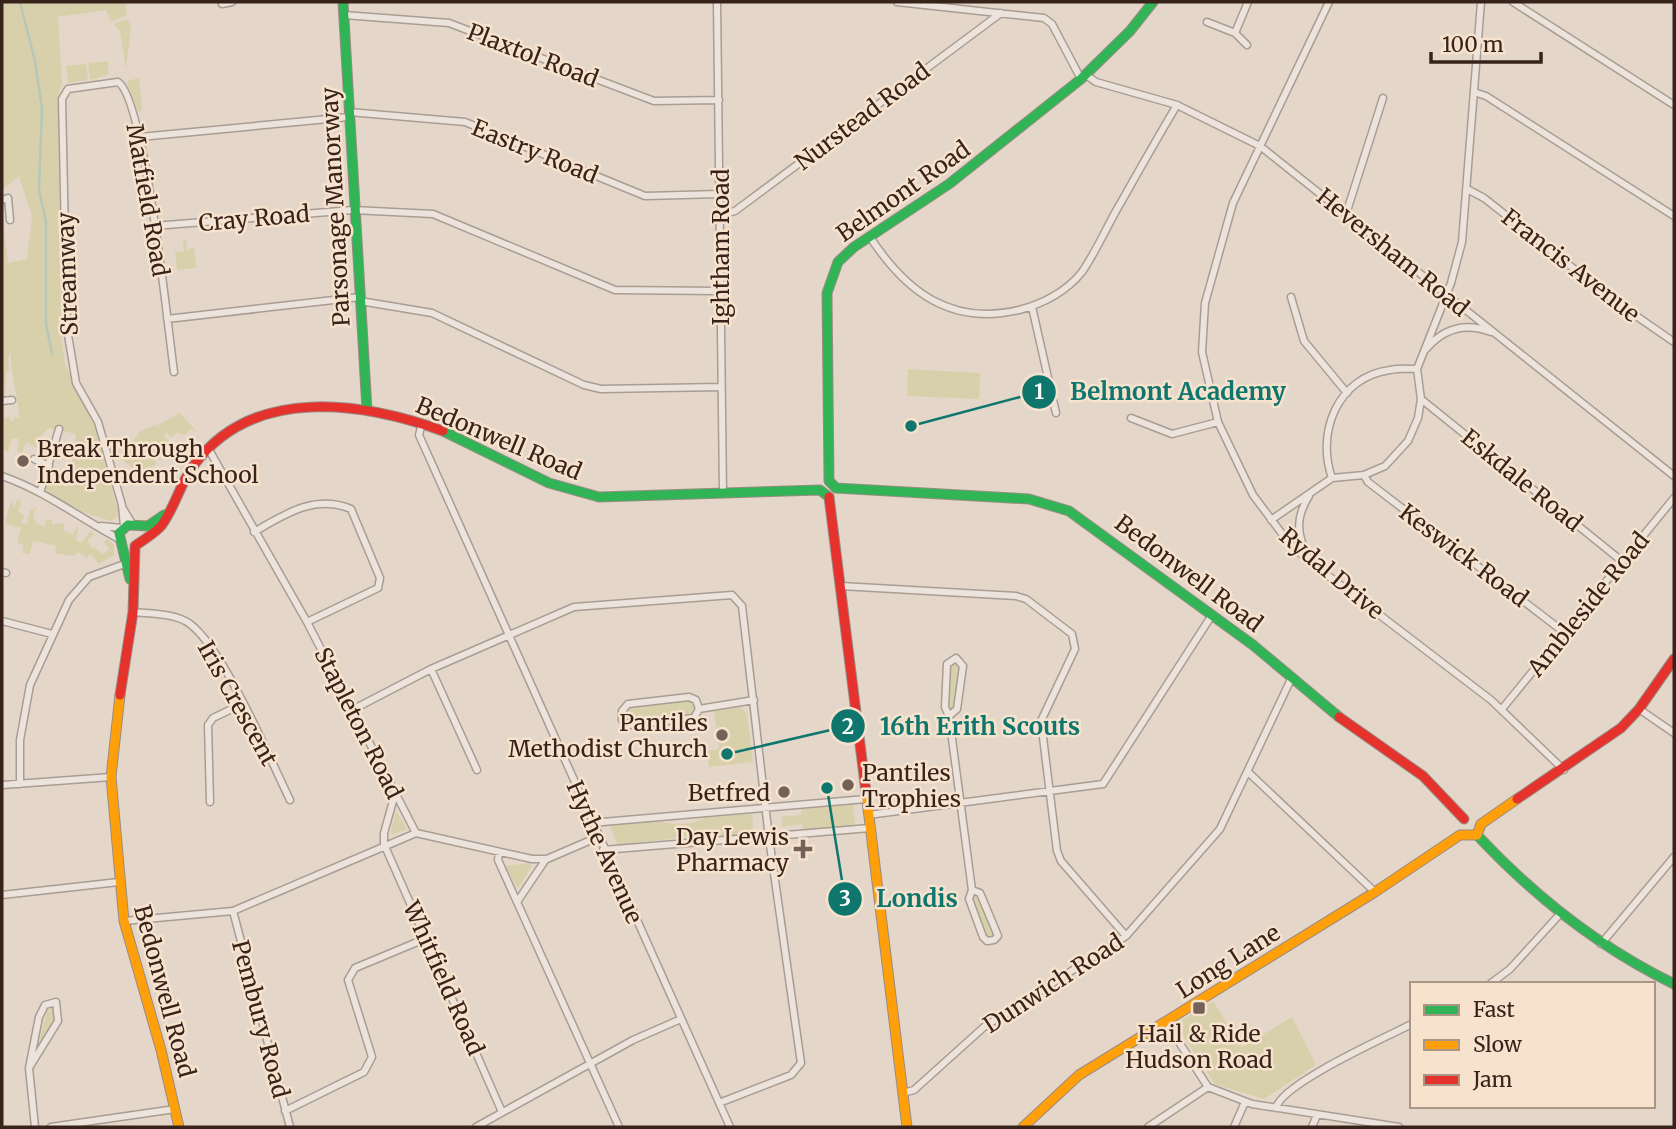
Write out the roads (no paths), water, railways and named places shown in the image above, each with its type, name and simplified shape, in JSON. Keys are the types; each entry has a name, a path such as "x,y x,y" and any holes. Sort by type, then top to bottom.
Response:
{"street":[{"path":"223,5 232,2"},
{"name":"Parsonage Manorway","path":"343,2 353,210 367,410"},
{"name":"Ightham Road","path":"717,2 723,493"},
{"path":"897,2 1044,18 1052,24 1084,77"},
{"name":"Belmont Road","path":"829,481 827,293 838,262 870,236 922,205 1084,77 1153,2"},
{"path":"1235,33 1248,2"},
{"name":"Rydal Drive","path":"1329,2 1233,203 1203,316 1202,352 1218,422 1253,495 1271,520 1309,561 1502,709 1564,770"},
{"path":"1271,520 1332,478 1364,475 1385,466 1408,441 1418,418 1421,399 1417,369 1446,294 1462,242 1481,2"},
{"path":"1513,2 1674,105"},
{"name":"Nurstead Road","path":"720,215 734,211 1001,13"},
{"name":"Plaxtol Road","path":"344,15 449,23 653,101 719,100"},
{"path":"1207,22 1235,33 1247,45"},
{"name":"Heversham Road","path":"1084,77 1177,105 1260,146 1674,476"},
{"name":"Matfield Road","path":"122,84 127,90 140,137 174,372"},
{"name":"Streamway","path":"122,84 68,89 62,99 70,349 76,383 98,422 129,527"},
{"path":"1474,92 1486,96 1674,216"},
{"path":"1346,214 1383,98"},
{"path":"870,236 887,263 906,283 960,313 981,315 1031,307 1056,295 1082,271 1177,105"},
{"name":"Eastry Road","path":"140,137 349,115 465,122 645,196 719,194"},
{"name":"Francis Avenue","path":"1467,189 1484,198 1616,302 1674,342"},
{"path":"2,200 8,198 10,220"},
{"name":"Cray Road","path":"154,226 353,210 441,217 615,290 720,291"},
{"path":"1291,298 1304,341 1347,393"},
{"path":"167,319 360,299 432,313 584,386 601,389 721,387"},
{"path":"1031,307 1056,413"},
{"path":"1423,353 1439,336 1454,329 1477,328 1496,334"},
{"path":"1332,478 1326,461 1326,430 1330,418 1347,393 1377,373 1417,369"},
{"name":"Eskdale Road","path":"1421,399 1623,562"},
{"path":"2,401 12,400"},
{"name":"Bedonwell Road","path":"130,562 138,543 161,525 184,480 208,448 239,424 256,415 299,407 367,410 423,422 471,443 545,484 576,494 599,497 820,491"},
{"path":"1130,418 1172,433 1218,422"},
{"name":"Hythe Avenue","path":"423,422 419,435 603,850 730,1127"},
{"path":"40,493 59,429"},
{"name":"Stapleton Road","path":"208,448 307,622 416,833"},
{"path":"34,459 49,466"},
{"name":"Keswick Road","path":"1364,475 1368,482 1565,633"},
{"path":"2,476 40,493 99,526 121,542 138,543"},
{"path":"829,498 820,491 822,484 829,481 836,488 829,498 906,1127"},
{"name":"Bedonwell Road","path":"836,488 1029,499 1053,504 1082,518 1292,677 1332,712 1423,776 1464,819"},
{"path":"1309,561 1298,527 1301,507 1311,491"},
{"name":"Ambleside Road","path":"1502,709 1674,498"},
{"path":"254,532 299,507 335,502 351,509 380,578 378,588 307,622"},
{"path":"99,526 129,527 153,524 168,511"},
{"name":"Bedonwell Road","path":"129,527 138,543"},
{"name":"Bedonwell Road","path":"51,1127 175,1109 124,921 119,882 111,777 115,726 133,612 130,562 121,542 129,527"},
{"path":"20,784 19,740 23,711 30,685 52,634 77,587 89,577 130,562"},
{"path":"841,586 1016,596 1026,599 1072,634 1075,649 1041,721 1049,792 1061,861 1126,936"},
{"path":"352,710 431,669 574,607 732,595 743,606 769,838 801,1063 790,1075 719,1103"},
{"name":"Iris Crescent","path":"133,612 176,617 190,624 208,642 290,800"},
{"path":"868,816 1097,786 1108,779 1212,615"},
{"path":"2,621 52,634"},
{"path":"950,716 957,709 963,666 956,658 947,664 944,707 950,716 972,890 969,899 983,937 987,941 994,940 998,936 997,929 980,893 972,890"},
{"path":"1478,835 1481,824 1605,742 1639,709 1674,659"},
{"path":"431,669 477,769"},
{"name":"Dunwich Road","path":"903,1093 914,1090 984,1027 1126,936 1220,829 1292,677"},
{"path":"689,697 696,700 699,709 694,718 628,725 622,720 622,710 628,704 689,697"},
{"path":"699,709 754,701"},
{"path":"209,802 208,725 213,718 242,704"},
{"path":"1639,709 1674,733"},
{"path":"1248,772 1375,892"},
{"path":"2,785 111,777"},
{"path":"384,844 384,833 395,793"},
{"path":"591,823 866,799"},
{"path":"1481,824 1464,819 1457,830 1460,835 1478,835 1527,887 1601,944 1674,984"},
{"path":"603,850 870,828"},
{"path":"124,921 233,911 384,844 416,833 499,852 547,859 598,837"},
{"name":"Long Lane","path":"1023,1127 1079,1075 1375,892 1460,835"},
{"name":"Whitfield Road","path":"384,844 502,1112"},
{"path":"499,852 498,860 619,1127"},
{"path":"1601,944 1674,857"},
{"path":"517,902 547,859"},
{"path":"2,895 119,882"},
{"name":"Pembury Road","path":"233,911 289,1127"},
{"path":"1493,982 1510,969 1560,914"},
{"path":"285,1111 364,1072 372,1057 348,980 355,968 427,938"},
{"path":"29,1068 58,1021 60,1011 56,1002 45,1005 39,1017 29,1068 35,1127"},
{"path":"476,1127 633,1041 681,1019"},
{"path":"1166,1022 1208,1087 1245,1102 1399,1127"},
{"path":"1276,1108 1283,1094 1308,1078 1410,1025"},
{"path":"1148,1127 1208,1087"},
{"path":"1234,1127 1245,1102"},
{"path":"175,1109 179,1127"},
{"path":"1312,1127 1317,1115"}],"waterway":[{"path":"20,2 35,61 42,108 39,190 46,222 46,324 52,354"}],"place":[{"name":"Belmont Academy","path":"911,426"},
{"name":"Break Through Independent School","path":"23,461"},
{"name":"Pantiles Methodist Church","path":"722,735"},
{"name":"16th Erith Scouts","path":"727,754"},
{"name":"Pantiles Trophies","path":"848,785"},
{"name":"Londis","path":"827,788"},
{"name":"Betfred","path":"784,792"},
{"name":"Day Lewis Pharmacy","path":"803,849"},
{"name":"Hail & Ride Hudson Road","path":"1199,1008"}]}
